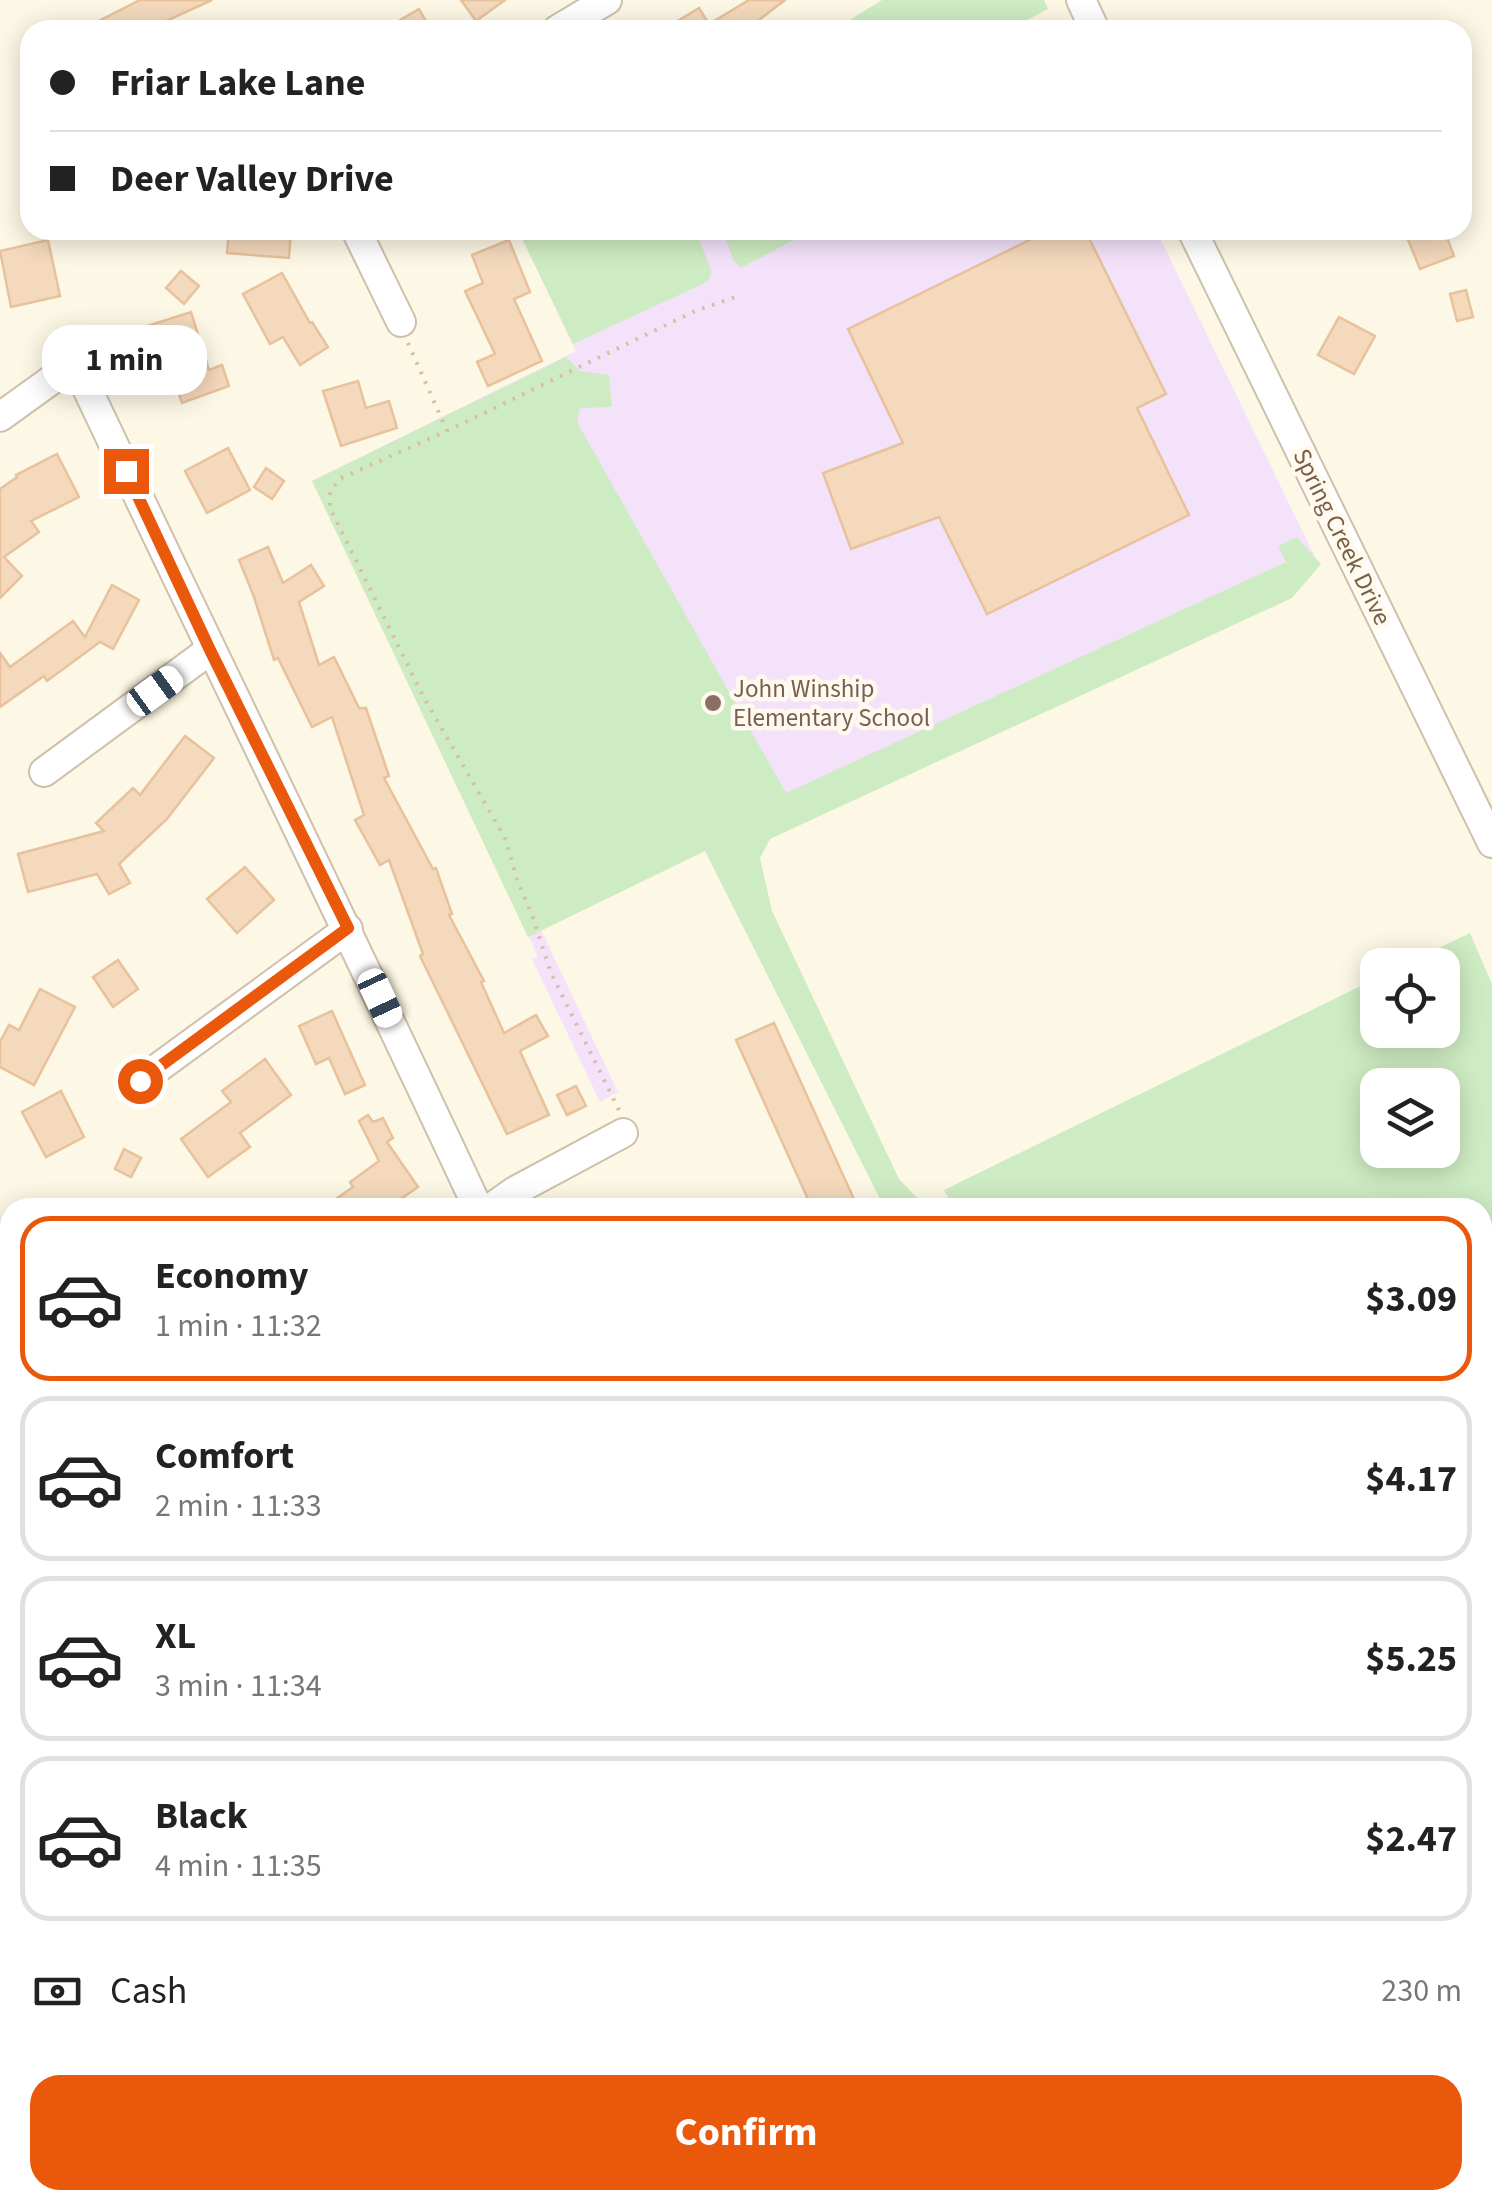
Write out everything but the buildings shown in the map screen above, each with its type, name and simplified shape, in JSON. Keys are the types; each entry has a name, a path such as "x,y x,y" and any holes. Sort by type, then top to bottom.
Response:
{"street":[{"path":"574,20 607,0"},
{"path":"361,240 401,322"},
{"name":"Spring Creek Drive","path":"1197,240 1492,843"},
{"path":"0,417 75,363 210,650 348,928 473,1198"},
{"path":"44,772 210,650"},
{"path":"140,1081 348,928"},
{"path":"507,1198 623,1133"}],"path":[{"path":"623,1133 623,1118 551,973 506,840 423,696 330,508 330,492 338,479 695,311 742,295"},
{"path":"401,322 414,362 447,430"}],"shaded area":[{"name":"John Winship Elementary School","path":"523,240 1161,240 1314,555 541,930 618,1092 600,1102 532,959 538,956 312,481 576,351"}],"green space":[{"path":"882,0 1044,0 1048,9 1027,20 849,20"},
{"path":"523,240 699,240 712,272 707,282 573,344"},
{"path":"726,240 794,240 741,268"},
{"path":"566,357 580,371 609,375 612,407 580,408 577,422 786,793 1286,562 1278,546 1297,537 1321,564 1292,598 770,839 760,858 772,911 899,1179 917,1198 879,1198 705,851 528,937 312,481"},
{"path":"1470,933 1492,984 1492,1198 948,1198 944,1190 1360,986 1360,1048 1460,1048 1460,948 1439,948"}],"place":[{"name":"John Winship Elementary School","path":"713,703"}],"route":[{"path":"126,471 348,928 140,1081"}]}
